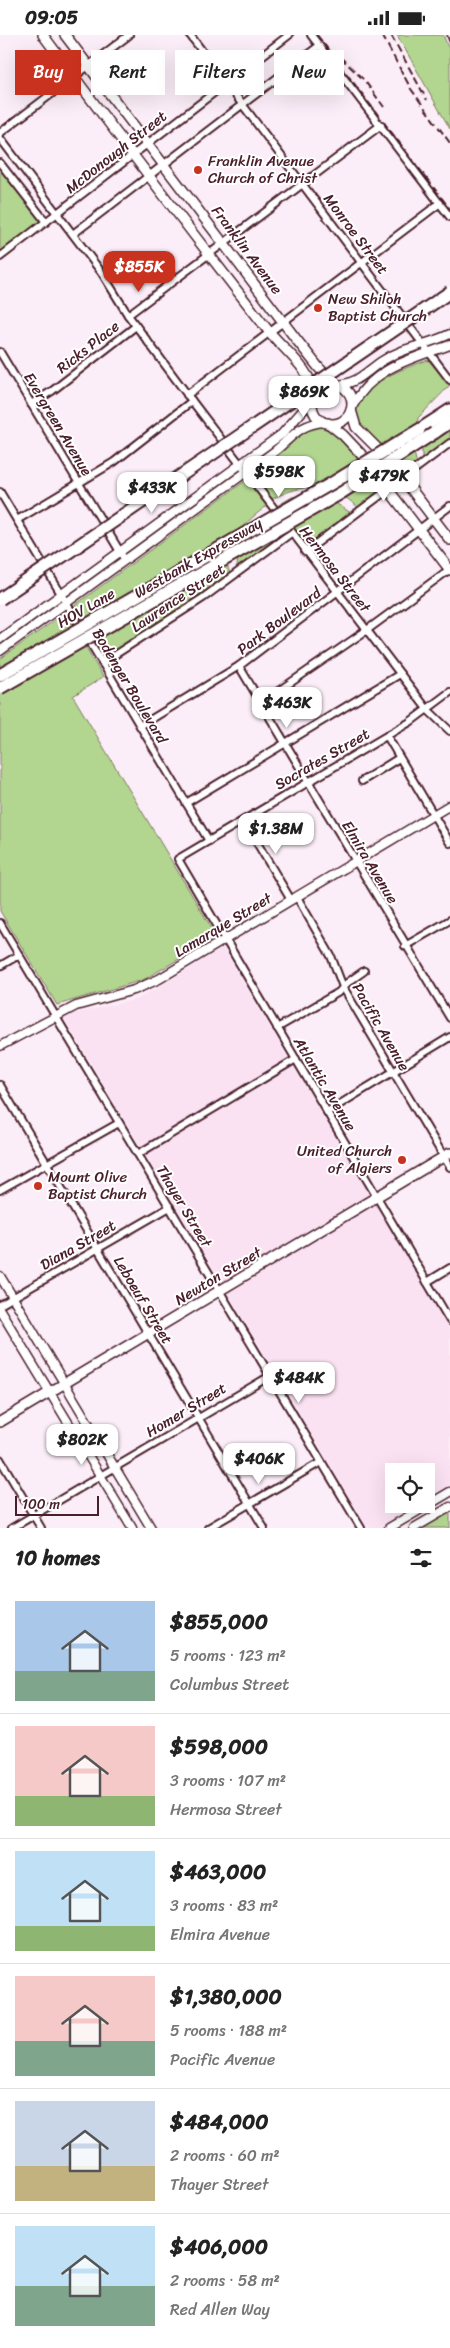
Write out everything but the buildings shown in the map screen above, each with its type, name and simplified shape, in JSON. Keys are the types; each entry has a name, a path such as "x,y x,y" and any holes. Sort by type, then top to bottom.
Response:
{"highway":[{"path":"0,599 450,292"},
{"name":"HOV Lane","path":"0,675 334,482 450,410"},
{"name":"Westbank Expressway","path":"0,687 341,493 450,422"}],"main road":[{"path":"43,35 54,50"},
{"name":"Franklin Avenue","path":"65,35 296,339 319,368 337,385"},
{"path":"81,86 270,332 306,372 314,388 315,413 355,448 450,570"},
{"path":"314,397 325,385 337,385 350,394 356,427 388,459 450,541"},
{"path":"326,423 341,422 352,408"},
{"name":"Newton Street","path":"0,1421 447,1155"}],"street":[{"path":"81,72 130,35"},
{"name":"Monroe Street","path":"190,35 202,50"},
{"name":"McDonough Street","path":"264,55 290,35"},
{"path":"311,35 450,217"},
{"path":"73,234 319,46"},
{"path":"0,133 50,95"},
{"name":"McDonough Street","path":"3,255 211,95"},
{"name":"Monroe Street","path":"236,95 450,380"},
{"path":"128,315 381,125"},
{"name":"Hermosa Street","path":"0,138 102,273 136,326 305,552 368,630 427,709 450,731"},
{"path":"0,163 46,222"},
{"path":"17,521 114,462 270,332 440,203"},
{"name":"Ricks Place","path":"31,404 52,391 136,326"},
{"path":"337,385 354,382 390,355 450,334"},
{"path":"352,408 363,389 377,376 406,360 450,345"},
{"name":"Evergreen Avenue","path":"0,352 125,559"},
{"path":"0,639 282,434 314,397"},
{"path":"0,651 275,451 304,426 326,423"},
{"path":"305,552 450,443"},
{"name":"Bodenger Boulevard","path":"0,492 209,841"},
{"name":"Park Boulevard","path":"140,726 239,666 338,593 450,506"},
{"name":"Lawrence Street","path":"102,663 203,598 291,533"},
{"path":"261,703 368,630 450,570"},
{"name":"Elmira Avenue","path":"239,666 405,946 450,1018"},
{"path":"186,803 400,674"},
{"name":"Socrates Street","path":"178,859 387,736 450,692"},
{"path":"387,736 450,843"},
{"path":"362,781 399,758"},
{"name":"Lamarque Street","path":"0,1047 56,1015 84,1003 134,990 159,979 450,805"},
{"name":"Pacific Avenue","path":"244,821 331,956 343,987 393,1071 447,1155 450,1167"},
{"name":"Atlantic Avenue","path":"178,859 450,1321"},
{"path":"405,946 450,920"},
{"name":"Thayer Street","path":"0,923 361,1528"},
{"path":"0,966 19,955"},
{"path":"277,1028 339,992 364,971"},
{"path":"326,1112 450,1037"},
{"path":"138,1155 296,1059"},
{"name":"Leboeuf Street","path":"0,1085 264,1528"},
{"path":"0,1190 119,1123"},
{"name":"Diana Street","path":"0,1305 97,1247 170,1207"},
{"path":"427,1282 450,1268"},
{"path":"0,1275 151,1528"},
{"path":"0,1310 132,1528"},
{"name":"Homer Street","path":"12,1528 270,1376"},
{"path":"0,1459 41,1528"},
{"path":"208,1528 322,1462"},
{"path":"389,1528 450,1492"},
{"path":"414,1528 450,1507"}],"shaded area":[{"path":"223,948 450,1330 450,1487 435,1496 435,1463 385,1463 385,1513 407,1513 381,1528 368,1528 63,1016 138,999"}],"green space":[{"path":"397,35 443,35 450,51 450,129"},
{"path":"0,169 40,221 0,252"},
{"path":"428,360 450,385 418,418 414,452 417,465 407,472 365,431 357,417 358,405 364,394 375,384 403,369"},
{"path":"315,425 326,428 346,441 384,489 359,508 338,493 317,487 295,490 272,499 253,473 289,446 302,432"},
{"path":"450,429 450,440 422,461 422,449"},
{"path":"249,478 268,505 244,526 231,543 227,563 230,574 104,659 75,605"},
{"path":"305,495 334,502 351,513 308,546 277,506 292,497"},
{"path":"271,510 289,535 237,569 240,551 247,536"},
{"path":"66,612 103,677 73,696 217,937 143,980 57,1005 0,911 0,659"},
{"path":"450,1507 450,1528 414,1528"}],"railway":[{"path":"317,35 450,209"},
{"path":"382,35 411,89 450,143"},
{"path":"391,35 427,100"},
{"path":"447,35 450,43"},
{"path":"344,61 364,80 384,107"}],"place":[{"name":"Franklin Avenue Church of Christ","path":"198,170"},
{"name":"New Shiloh Baptist Church","path":"318,308"},
{"name":"United Church of Algiers","path":"402,1160"},
{"name":"Mount Olive Baptist Church","path":"38,1186"}]}
